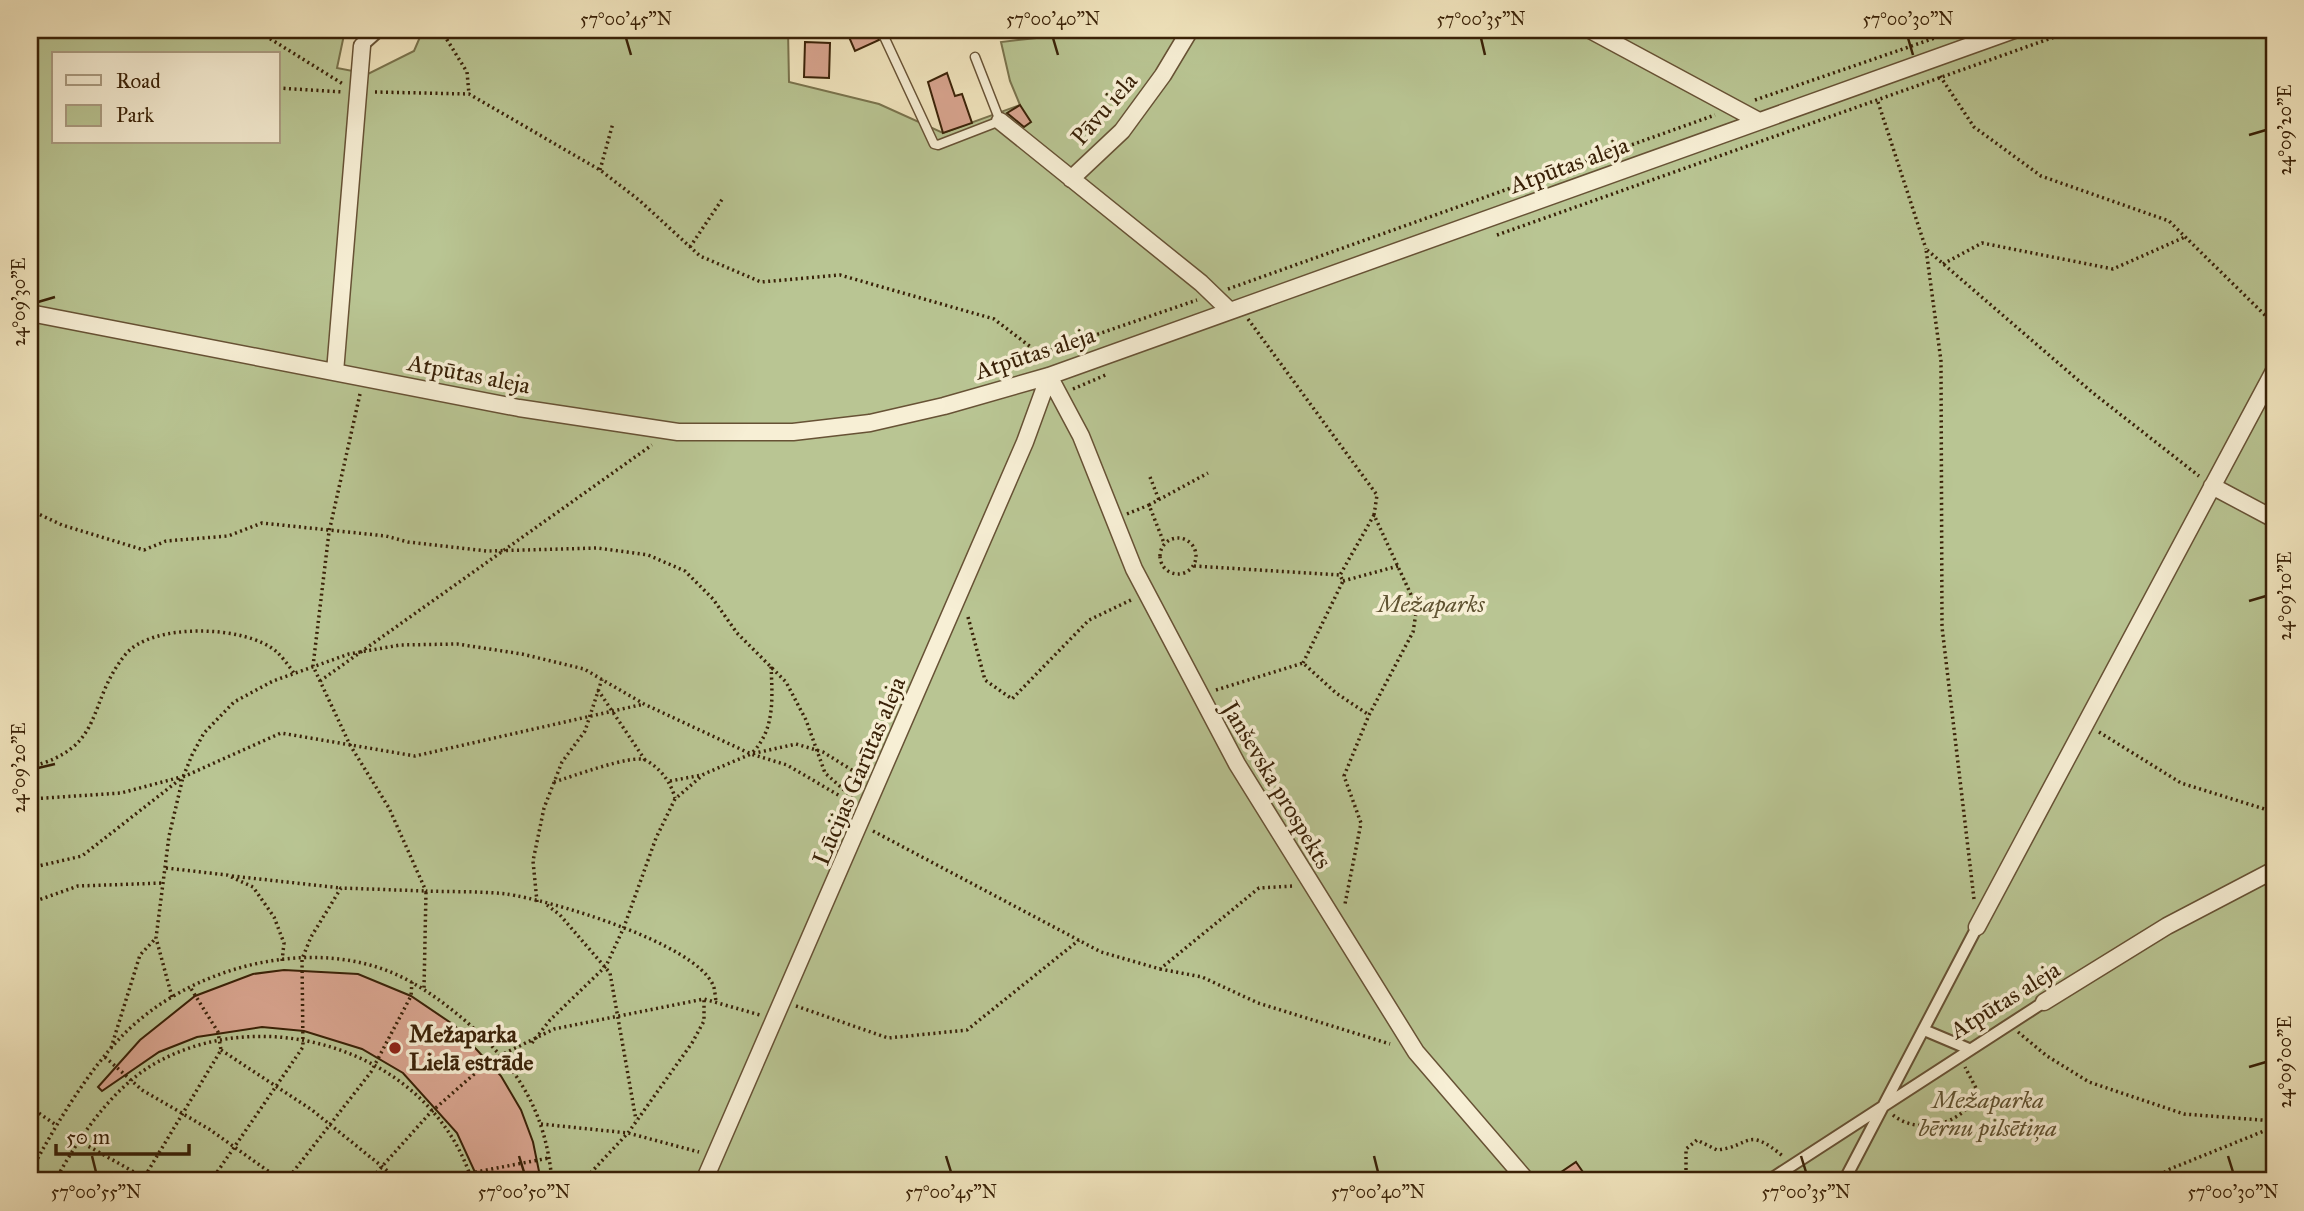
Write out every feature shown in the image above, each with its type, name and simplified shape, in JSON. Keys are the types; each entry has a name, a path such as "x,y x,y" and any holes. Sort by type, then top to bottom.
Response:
{"street":[{"path":"335,372 362,38 380,30"},
{"name":"Pāvu iela","path":"1070,179 1122,131 1163,75 1191,30"},
{"path":"1590,30 1759,121"},
{"name":"Atpūtas aleja","path":"30,313 519,408 671,431 793,432 870,423 944,406 1049,376 2014,30"},
{"path":"1000,121 1213,294 1234,308"},
{"path":"1844,1181 2085,722 2274,371"},
{"name":"Janševska prospekts","path":"1049,376 1063,400 1146,593 1198,695 1310,884 1416,1052 1527,1181"},
{"name":"Lūcijas Garūtas aleja","path":"704,1181 720,1165 775,1021 1024,442 1049,376"},
{"path":"2212,486 2274,519"},
{"name":"Atpūtas aleja","path":"1768,1181 1969,1049 2167,926 2274,870"},
{"path":"1924,1030 1969,1049"}],"lane":[{"path":"881,30 933,144 1000,121 975,57"}],"path":[{"path":"256,30 357,92"},
{"path":"441,30 467,72 468,94"},
{"path":"1040,354 1733,107 1958,30"},
{"path":"1494,236 2072,30"},
{"path":"1929,60 1974,127 2040,176 2169,221 2274,324"},
{"path":"1872,81 1926,250 1941,361 1942,627 1977,927"},
{"path":"280,88 468,94 600,170 639,200 701,257 761,282 840,275 994,320 1040,354 1049,376"},
{"path":"600,170 613,123"},
{"path":"690,247 723,198"},
{"path":"1942,264 1982,243 2113,269 2185,237"},
{"path":"1926,250 2093,393 2212,486"},
{"path":"1234,308 1251,323 1377,495 1374,515 1340,575"},
{"path":"1238,328 1263,318"},
{"path":"1063,400 1074,388 1112,373"},
{"path":"364,377 329,532 313,666 350,745 389,808 425,891 424,989"},
{"path":"320,681 671,431"},
{"path":"1114,519 1149,505 1208,473"},
{"path":"1150,477 1159,500"},
{"path":"1149,505 1164,543"},
{"path":"30,510 62,525 144,550 166,541 228,536 262,523 502,551 597,548 648,555 685,571 713,599 737,633 771,664 796,701 825,773 863,818"},
{"path":"1338,930 1356,859 1361,823 1344,776 1369,715 1413,632 1416,613 1413,598 1374,515"},
{"path":"1194,566 1196,554 1192,543 1175,537 1164,543 1160,554 1167,570 1180,574 1194,566 1340,575"},
{"path":"1198,695 1303,663 1343,581 1398,565"},
{"path":"1340,575 1343,581"},
{"path":"960,620 965,608 985,680 1012,699 1089,620 1146,593"},
{"path":"30,767 51,762 80,744 96,715 103,689 127,652 154,637 201,629 248,638 276,651 294,673"},
{"path":"172,997 156,938 169,836 183,776 204,733 234,702 313,666 360,652 400,645 457,644 534,657 584,669 644,704 751,754 787,765 863,818 1101,952 1160,969 1202,977 1258,1003 1416,1052"},
{"path":"1303,663 1336,693 1369,715"},
{"path":"751,754 764,741 772,714 771,664"},
{"path":"537,902 533,861 544,807 562,762 585,731 602,679"},
{"path":"598,690 614,710 645,760 670,781 675,799"},
{"path":"30,799 121,793 183,776 281,733 415,756 644,704"},
{"path":"2085,722 2181,783 2274,812"},
{"path":"670,781 704,774 751,754 796,744 817,749 851,771 878,783"},
{"path":"554,782 630,759 645,760"},
{"path":"532,1043 550,1020 606,966 624,927 656,838 675,799 704,774"},
{"path":"30,868 82,856 183,776"},
{"path":"166,868 341,888 507,894 649,936 701,971 713,985 716,1001"},
{"path":"227,875 253,887 274,917 284,943 282,961"},
{"path":"30,903 78,886 164,883"},
{"path":"1160,969 1259,888 1310,884"},
{"path":"211,1181 305,1039 302,959 311,937 341,888"},
{"path":"545,904 560,915 606,966 620,1016 636,1120"},
{"path":"110,1050 140,955 156,938"},
{"path":"794,1005 888,1038 967,1030 1079,940"},
{"path":"45,1181 30,1173 56,1125 105,1056 126,1032 172,997 190,987 242,968 282,961 349,960 389,971 424,989 502,1055 532,1103 542,1130 541,1123"},
{"path":"105,1056 132,1081 284,1181 375,1065 411,996 412,982"},
{"path":"143,1179 220,1050 221,1040 190,987"},
{"path":"369,1181 430,1113 489,1061 532,1043 554,1029 704,999 775,1021"},
{"path":"583,1181 628,1133 692,1043 704,1021 704,999"},
{"path":"2009,1025 2047,1056 2089,1082 2184,1114 2274,1121"},
{"path":"55,1181 79,1141 132,1081 155,1064 221,1040 255,1036 305,1039 375,1065 402,1084 447,1132 472,1181"},
{"path":"220,1050 277,1085 331,1124 400,1181"},
{"path":"1885,1104 1900,1121 1910,1124 1944,1122 1961,1115 1970,1107 1977,1090 1958,1057"},
{"path":"30,1107 56,1125"},
{"path":"541,1123 628,1133 695,1150 720,1165 773,1181"},
{"path":"541,1123 550,1158 552,1181"},
{"path":"2150,1181 2170,1169 2274,1127"},
{"path":"1686,1181 1686,1149 1697,1140 1717,1150 1746,1140 1756,1140 1771,1146 1794,1164"},
{"path":"79,1141 150,1181"},
{"path":"461,1181 470,1175 550,1158"},
{"path":"720,1165 720,1181"},
{"path":"1701,1181 1726,1175 1747,1181"}],"green space":[{"name":"Mežaparks","path":"30,30 345,30 337,68 368,74 414,51 423,30 788,30 789,82 879,104 943,133 1020,105 1010,81 1001,42 1036,38 1038,30 2274,30 2274,1181 30,1181"}],"building":[{"path":"846,30 875,30 879,40 855,51"},
{"path":"805,42 830,43 829,78 804,77"},
{"path":"947,73 955,96 962,94 972,123 943,133 928,82"},
{"path":"1020,105 1031,122 1024,127 1007,113"},
{"path":"284,970 358,974 411,996 454,1025 501,1076 521,1110 533,1142 541,1181 479,1181 457,1133 403,1073 362,1049 304,1031 262,1027 197,1037 159,1052 102,1091 98,1087 140,1040 195,996 253,974"},
{"path":"1576,1162 1585,1175 1577,1181 1548,1181"}],"place":[{"name":"Mežaparka Lielā estrāde","path":"395,1048"}],"park label":[{"name":"Mežaparka bērnu pilsētiņa","path":"1988,1114"}]}
